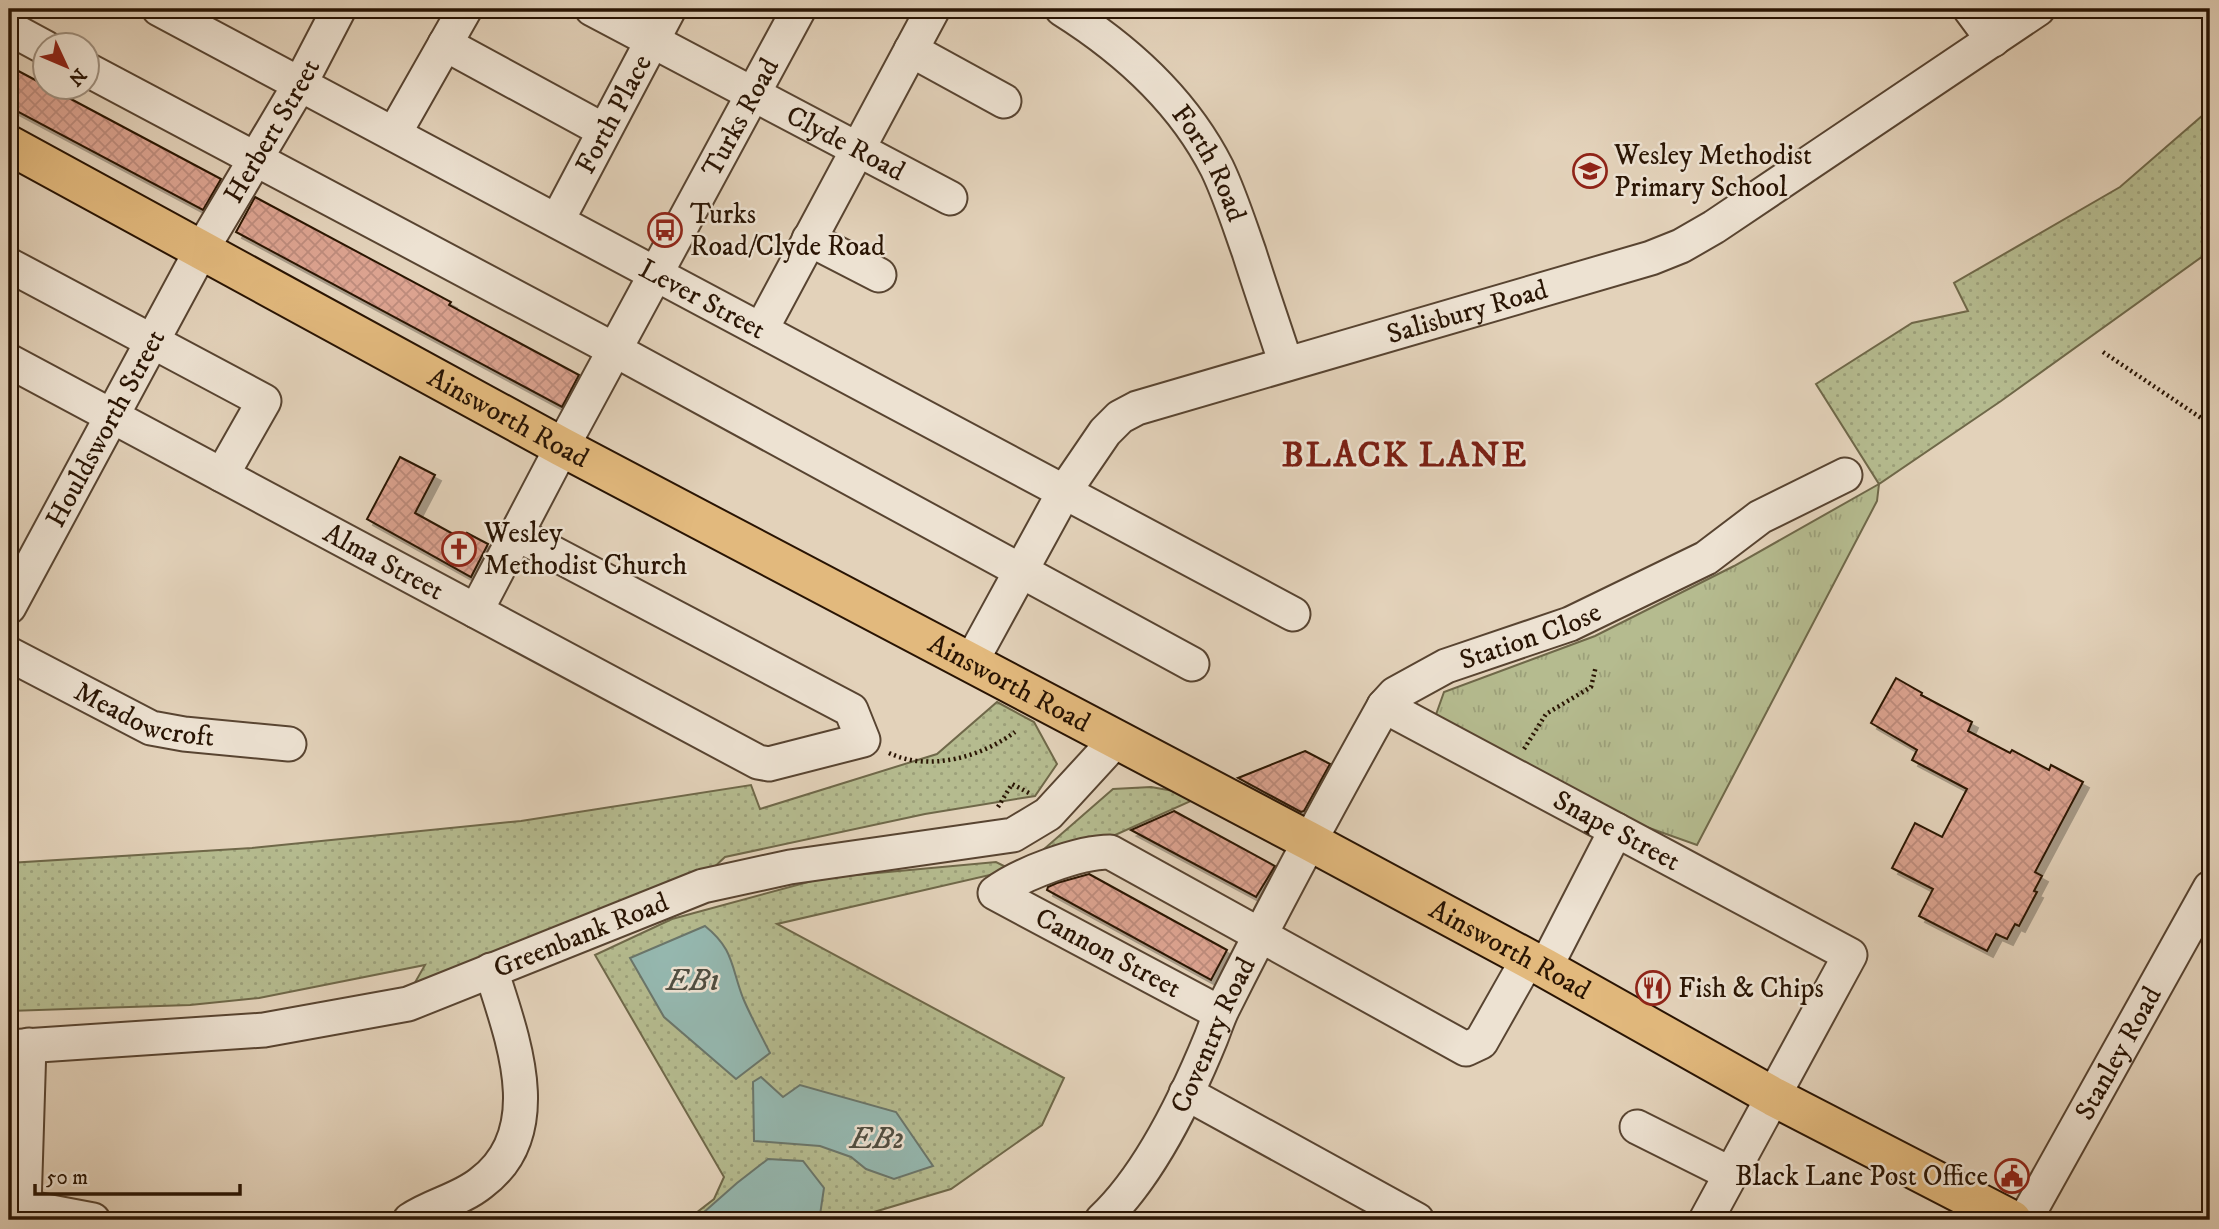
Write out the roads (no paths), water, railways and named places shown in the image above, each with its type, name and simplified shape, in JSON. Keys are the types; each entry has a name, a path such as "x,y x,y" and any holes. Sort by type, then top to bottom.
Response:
{"main road":[{"name":"Ainsworth Road","path":"9,145 562,447 1221,794 1536,964 1774,1097 2012,1220"}],"street":[{"name":"Lever Street","path":"159,9 1064,492 1254,576 1293,614"},
{"name":"Herbert Street","path":"202,249 300,84 339,9"},
{"path":"394,134 465,9"},
{"name":"Clyde Road","path":"592,9 950,198"},
{"name":"Forth Place","path":"557,221 603,130 670,9"},
{"name":"Turks Road","path":"476,611 799,9"},
{"path":"761,330 933,9"},
{"path":"1970,9 1993,40"},
{"name":"Salisbury Road","path":"970,664 1064,492 1105,432 1120,417 1137,408 1651,258 1681,246 1714,227 2038,9"},
{"name":"Forth Road","path":"1068,10 1136,64 1195,132 1229,194 1286,364"},
{"path":"9,28 32,40"},
{"path":"445,44 603,130"},
{"path":"911,50 1004,101"},
{"path":"102,78 615,350 1192,664"},
{"path":"809,239 879,275"},
{"name":"Houldsworth Street","path":"9,607 202,249"},
{"path":"9,265 264,401 222,475"},
{"name":"Alma Street","path":"9,361 758,762 769,764 863,740 851,710 517,534"},
{"name":"Station Close","path":"1309,841 1384,706 1395,694 1446,666 1570,624 1706,558 1806,478 1844,475"},
{"name":"Meadowcroft","path":"9,654 117,712 151,727 184,734 291,746"},
{"name":"Snape Street","path":"1384,706 1850,955 1774,1097"},
{"name":"Greenbank Road","path":"19,1046 264,1030 408,1004 703,886 790,867 1013,835 1048,814 1116,740"},
{"path":"1258,936 1295,953 1466,1049 1481,1042 1536,964 1616,830"},
{"name":"Coventry Road","path":"1102,1220 1131,1189 1152,1157 1186,1093 1220,1013 1258,936 1309,841"},
{"name":"Cannon Street","path":"1220,1013 995,893 1012,880 1093,852 1110,852 1258,936"},
{"name":"Stanley Road","path":"2025,1220 2210,888"},
{"path":"410,1220 467,1193 483,1182 497,1168 516,1139 521,1096 513,1038 491,970"},
{"path":"19,1046 21,1214 93,1220"},
{"path":"1186,1093 1417,1220"},
{"path":"1706,1220 1774,1097"},
{"path":"1637,1127 1731,1174"}],"water":[{"name":"EB1","path":"705,926 727,951 743,998 770,1053 736,1079 664,1017 630,958"},
{"name":"EB2","path":"761,1077 783,1097 800,1085 896,1112 933,1166 894,1179 866,1169 851,1157 820,1146 754,1141 753,1082"},
{"path":"768,1159 803,1161 824,1188 820,1215 814,1220 695,1220 737,1183"}],"place":[{"name":"Wesley Methodist Primary School","path":"1590,171"},
{"name":"Turks Road/Clyde Road","path":"665,230"},
{"name":"Wesley Methodist Church","path":"459,549"},
{"name":"Fish & Chips","path":"1653,988"},
{"name":"Black Lane Post Office","path":"2012,1176"}],"district":[{"name":"BLACK LANE","path":"1405,456"}]}
